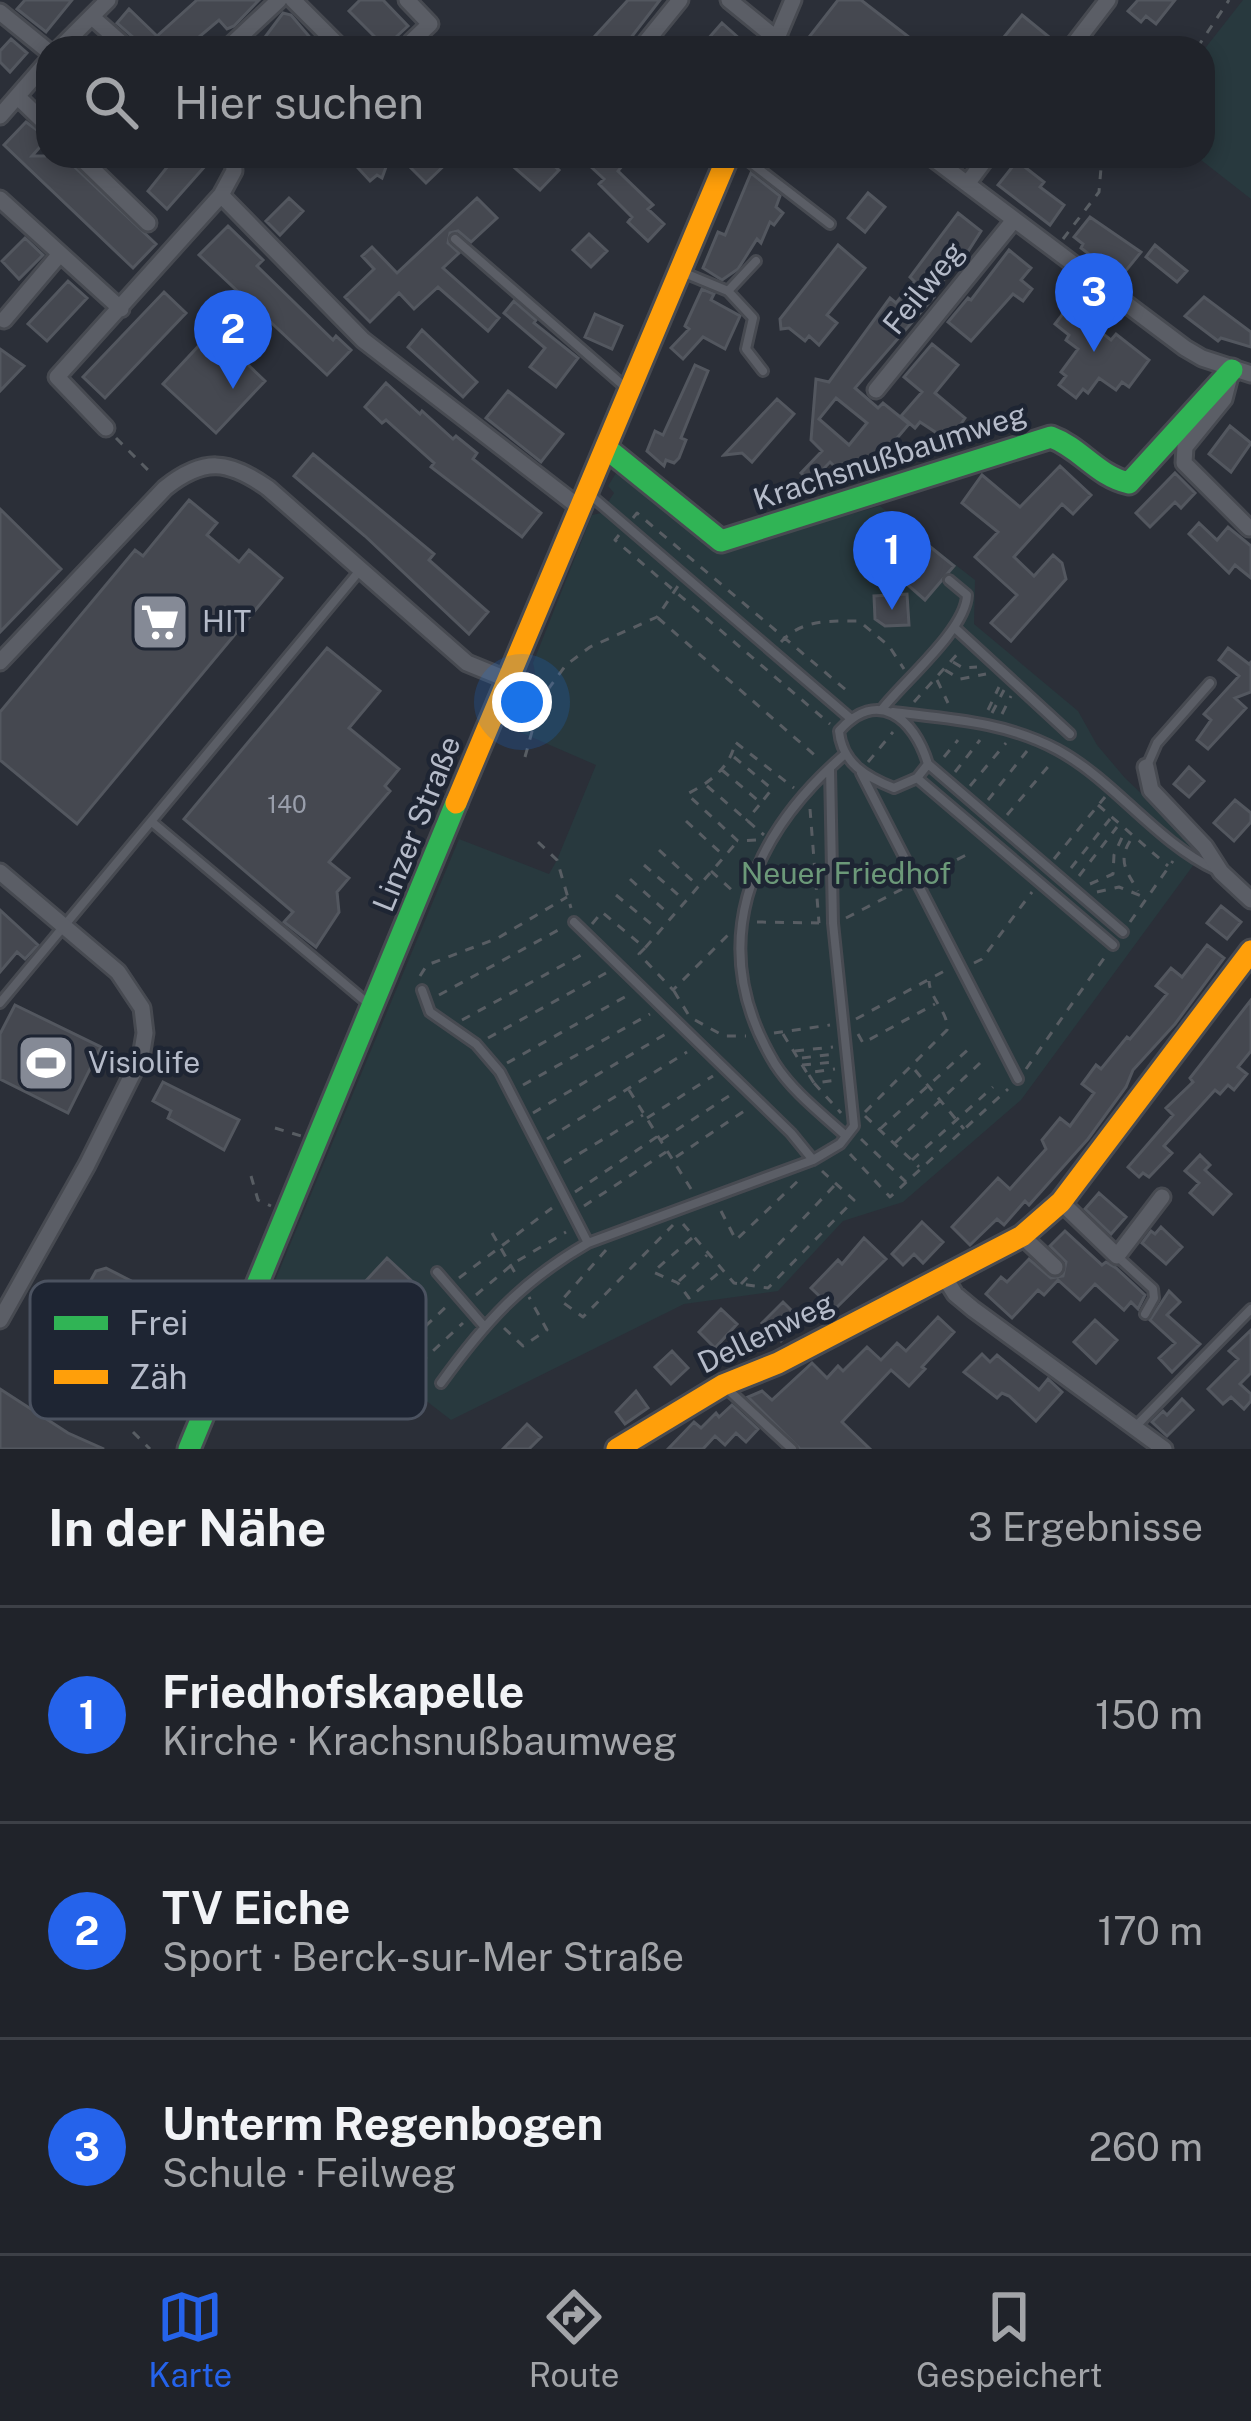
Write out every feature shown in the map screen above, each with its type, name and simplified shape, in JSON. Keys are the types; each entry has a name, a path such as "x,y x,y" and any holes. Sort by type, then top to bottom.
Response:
{"street":[{"path":"72,36 108,0"},
{"path":"241,36 279,0"},
{"path":"293,0 329,36"},
{"path":"407,0 430,24 417,36"},
{"path":"651,36 680,0"},
{"path":"729,0 769,36"},
{"path":"782,36 793,0"},
{"path":"1081,36 1108,0"},
{"path":"0,12 36,41"},
{"path":"92,17 113,36"},
{"path":"0,116 36,75"},
{"path":"18,97 36,114"},
{"path":"91,168 148,223"},
{"path":"106,428 57,377 221,195 234,168"},
{"name":"Linzer Straße","path":"259,1281 506,679 723,168"},
{"path":"946,168 1185,348 1241,372 1185,447 1184,463 1249,528"},
{"path":"967,184 979,168"},
{"path":"221,195 363,340 583,500"},
{"path":"0,199 121,310"},
{"name":"Feilweg","path":"876,390 1015,220"},
{"path":"4,320 59,254"},
{"name":"Krachsnußbaumweg","path":"607,448 721,542 1051,437 1062,440 1110,481 1129,483 1241,372"},
{"path":"0,662 165,488 188,470 212,465 238,467 362,568 467,663 506,679"},
{"path":"1146,767 1151,790 1251,900"},
{"path":"0,872 118,972 142,1008 141,1057 52,1232 0,1320"},
{"name":"Dellenweg","path":"617,1449 723,1385 778,1363 1022,1236 1061,1202 1251,950"},
{"path":"1061,1202 1117,1256 1162,1197"},
{"path":"1022,1236 1055,1267"},
{"path":"945,1277 974,1309 1164,1449"},
{"name":"Linzer Straße","path":"189,1449 202,1419"}],"lane":[{"path":"758,168 830,224"},
{"path":"455,239 631,392"},
{"path":"728,291 756,261"},
{"path":"681,271 728,291 753,318 746,349 764,371"},
{"path":"583,500 628,525 850,718"},
{"path":"0,1003 362,568"},
{"path":"895,713 909,676 955,628 967,604 967,595 949,580"},
{"path":"955,628 1070,734"},
{"path":"1146,767 1157,743 1210,683"},
{"path":"895,713 915,736 930,766 1123,932"},
{"path":"1018,1079 861,772 844,755 839,730 850,718 895,713 947,718 989,724 1036,740 1061,752 1181,850 1221,872"},
{"path":"844,755 770,839 745,901 740,964 776,1065 848,1134"},
{"path":"861,772 897,788 930,766"},
{"path":"830,768 833,922 848,1134"},
{"path":"917,778 1113,945"},
{"path":"152,822 374,1008"},
{"path":"574,922 744,1086 814,1162"},
{"path":"422,990 430,1012 476,1044 497,1069 588,1243"},
{"path":"441,1383 483,1325 523,1286 588,1243 814,1162 848,1134"},
{"path":"1117,1256 1153,1288 1154,1298 1145,1314"},
{"path":"437,1272 483,1325"},
{"path":"1135,1427 1251,1309"},
{"path":"723,1385 792,1449"}],"path":[{"path":"1205,36 1229,0"},
{"path":"1054,250 1099,192 1101,168"},
{"path":"106,428 165,488"},
{"path":"834,703 846,690 637,513 615,540 839,730"},
{"path":"524,757 541,700 566,665 590,647 657,617 674,591"},
{"path":"657,617 830,768"},
{"path":"773,651 794,628 815,622 860,621 889,646 909,676"},
{"path":"861,772 895,713 969,641"},
{"path":"951,661 971,668 988,658"},
{"path":"944,669 960,679 974,679 996,666"},
{"path":"935,678 947,694 947,718"},
{"path":"989,724 1000,694 1015,683"},
{"path":"963,794 1007,729 1004,705 1015,683"},
{"path":"930,766 958,740"},
{"path":"948,782 980,740"},
{"path":"980,809 1036,740"},
{"path":"738,841 687,794 706,785 721,769 732,756 735,742 807,793 819,923"},
{"path":"999,825 1061,752"},
{"path":"732,756 772,789 746,821"},
{"path":"721,769 760,803"},
{"path":"706,785 770,839"},
{"path":"1048,867 1110,791"},
{"path":"1098,805 1169,867"},
{"path":"1062,879 1111,818"},
{"path":"686,820 723,855"},
{"path":"1070,886 1118,825"},
{"path":"1083,898 1088,885 1113,874 1115,850 1125,832"},
{"path":"1132,838 1123,858 1124,870 1146,899"},
{"path":"770,839 738,841 639,954 673,990 689,1016 724,1036 842,1023"},
{"path":"427,1001 574,922 556,860 538,842"},
{"path":"659,850 697,885"},
{"path":"1123,932 1181,850"},
{"path":"916,881 972,852"},
{"path":"644,865 685,900"},
{"path":"710,870 745,901"},
{"path":"630,879 671,916"},
{"path":"937,1004 863,1043 850,1022 929,979 982,959 1039,880"},
{"path":"1083,898 1110,887 1139,893"},
{"path":"616,895 657,930"},
{"path":"422,990 419,974 427,965 498,938 569,896"},
{"path":"585,933 602,912 645,948"},
{"path":"673,990 722,941"},
{"path":"848,1134 890,1197 1018,1079 1113,945"},
{"path":"450,1027 597,947"},
{"path":"476,1044 618,967"},
{"path":"867,1110 947,1030 948,1022 929,991 929,979"},
{"path":"497,1069 642,988"},
{"path":"510,1092 662,1007"},
{"path":"522,1119 681,1025"},
{"path":"782,1032 814,1083 842,1114"},
{"path":"536,1147 700,1044"},
{"path":"794,1051 835,1046"},
{"path":"880,1129 971,1047"},
{"path":"798,1058 836,1054"},
{"path":"802,1065 836,1061"},
{"path":"895,1143 980,1064"},
{"path":"549,1172 725,1068"},
{"path":"807,1072 837,1069"},
{"path":"915,1070 964,1129"},
{"path":"814,1083 838,1080"},
{"path":"449,1286 564,1200 744,1086"},
{"path":"912,1160 993,1087"},
{"path":"628,1088 700,1204"},
{"path":"672,1159 759,1101"},
{"path":"848,1134 863,1114 920,1168"},
{"path":"275,1128 301,1136"},
{"path":"848,1134 906,1182"},
{"path":"572,1215 668,1151"},
{"path":"607,1237 606,1249 561,1301 583,1317 679,1219 740,1285 768,1288 854,1200 814,1162 736,1240 716,1198"},
{"path":"251,1176 258,1200 271,1206"},
{"path":"740,1285 835,1185"},
{"path":"426,1329 514,1263 578,1225"},
{"path":"694,1237 653,1272 678,1282 689,1298 722,1270"},
{"path":"678,1282 709,1254"},
{"path":"426,1358 473,1314"},
{"path":"134,1432 150,1449"}],"green space":[{"path":"1243,0 1251,0 1251,199 1211,168 1215,168 1215,36"},
{"name":"Neuer Friedhof","path":"618,470 717,551 880,506 975,580 974,624 1078,711 1097,745 1125,778 1203,852 1021,1100 903,1202 843,1221 778,1291 684,1304 451,1420 426,1401 426,1281 275,1281 459,839 549,874 557,860 596,765 513,729 507,722 532,689 533,663 592,515 601,513 614,493 608,486"}],"building":[{"path":"25,0 72,0 46,32 17,9"},
{"path":"197,0 259,0 227,29 219,20 200,36 157,36"},
{"path":"360,0 383,0 408,26 397,36 374,36 349,11"},
{"path":"628,0 660,0 632,36 595,36"},
{"path":"838,0 861,0 908,36 810,36"},
{"path":"1138,0 1175,0 1156,24 1146,16 1141,22 1128,11"},
{"path":"129,9 157,36 132,36 117,23"},
{"path":"283,13 291,15 309,36 266,36"},
{"path":"1022,15 1048,36 1005,36"},
{"path":"722,23 737,36 711,36"},
{"path":"11,39 27,53 10,72 0,62 0,51"},
{"path":"26,122 36,129 32,156 36,156 36,168 76,168 156,244 133,268 4,145"},
{"path":"166,168 203,168 167,209 148,191"},
{"path":"358,168 386,168 382,178 377,175 370,181"},
{"path":"411,168 442,168 426,183"},
{"path":"515,168 559,170 540,190"},
{"path":"592,168 620,168 618,171 653,205 648,209 664,224 648,241 599,184 604,179"},
{"path":"1011,168 1026,168 1044,182 1040,187 1064,205 1050,225 998,185"},
{"path":"751,173 780,196 776,207 783,213 774,225 770,222 761,243 757,239 738,269 722,280 703,268 718,232 725,235"},
{"path":"868,193 885,207 865,232 848,218"},
{"path":"289,198 303,211 280,235 266,221"},
{"path":"477,198 497,218 471,242 458,231 450,233 448,243 459,253 443,268 499,318 488,331 438,287 414,309 399,293 370,322 345,297 374,269 362,256 372,247 397,273"},
{"path":"958,213 981,231 962,261 930,294 934,297 855,388 878,408 883,403 909,424 870,470 862,463 847,478 830,462 811,482 801,473 822,451 811,440 816,379 829,382 890,298 896,303 914,281 910,277","holes":["836,398 867,423 849,445 819,419"]},
{"path":"1090,217 1141,252 1120,278 1074,237"},
{"path":"228,226 263,260 257,266 333,340 336,336 351,350 327,375 199,255"},
{"path":"589,234 607,251 591,267 573,250"},
{"path":"25,238 43,255 19,279 2,261"},
{"path":"838,245 865,268 827,315 837,323 819,345 809,336 805,341 789,328 781,329 780,319"},
{"path":"1155,245 1187,271 1177,282 1146,257"},
{"path":"1009,250 1031,268 1021,280 1032,289 1023,301 1013,294 971,341 948,322"},
{"path":"68,281 87,298 47,341 28,324"},
{"path":"702,289 714,294 711,300 740,316 725,349 703,337 683,359 671,348 689,329 685,326"},
{"path":"164,292 186,313 105,398 83,377"},
{"path":"1204,297 1251,332 1251,347 1218,341 1185,316"},
{"path":"514,301 578,358 556,387 530,367 545,348 504,313"},
{"path":"1068,307 1111,340 1116,334 1149,360 1129,387 1122,382 1116,390 1099,378 1088,393 1083,389 1076,398 1059,385 1066,376 1061,372 1078,349 1055,324"},
{"path":"595,314 622,326 612,349 585,337"},
{"path":"422,330 477,382 463,397 408,347"},
{"path":"219,337 265,381 216,433 163,384 206,338 212,344"},
{"path":"932,344 958,365 935,393 965,418 961,424 971,431 958,447 920,422 915,428 901,416 922,392 904,377"},
{"path":"0,349 24,366 0,391"},
{"path":"695,365 708,371 681,438 686,440 679,458 674,463 666,460 664,466 647,451 655,431 663,435"},
{"path":"386,383 420,414 422,411 477,453 473,459 541,513 522,537 431,467 434,463 365,407"},
{"path":"508,391 563,434 541,462 486,418"},
{"path":"777,399 794,414 752,462 742,453 724,455"},
{"path":"1230,426 1251,443 1231,472 1209,454"},
{"path":"313,454 434,554 429,560 488,612 469,634 294,476"},
{"path":"1060,466 1091,495 1073,514 1062,504 1014,557 1034,576 1053,555 1062,563 1066,579 1011,641 991,623 1017,595 975,557 998,532 962,503 982,475 1020,507"},
{"path":"1175,473 1195,493 1181,508 1175,502 1150,527 1136,513"},
{"name":"HIT","path":"189,500 217,523 207,535 239,562 249,550 282,578 77,824 0,760 0,712 135,550 143,556"},
{"path":"0,509 61,569 0,632"},
{"path":"1199,523 1217,540 1228,527 1251,546 1251,578 1235,565 1229,573 1189,534"},
{"path":"928,545 954,566 925,600 900,578"},
{"path":"907,594 909,625 885,626 875,619 874,596"},
{"path":"327,648 380,691 349,728 399,769 385,786 390,791 329,862 349,878 337,892 339,912 316,947 284,922 293,912 184,819"},
{"path":"1228,648 1251,662 1251,692 1235,698 1246,708 1208,749 1197,740 1211,720 1204,714 1239,676 1219,660"},
{"path":"1189,767 1204,781 1189,797 1174,784"},
{"path":"1235,800 1251,813 1251,822 1234,841 1214,823"},
{"path":"1221,906 1241,922 1227,939 1207,923"},
{"path":"0,910 38,945 25,959 17,952 0,972"},
{"path":"1207,945 1224,958 1133,1070 1088,1139 1029,1205 1025,1201 1004,1225 997,1219 970,1245 952,1227 998,1178 1010,1189 1046,1149 1042,1140 1060,1118 1070,1126 1094,1093 1082,1084 1096,1065 1101,1069 1167,994 1156,986 1171,968 1182,977"},
{"path":"1251,1000 1251,1051 1238,1067 1247,1074 1234,1090 1228,1085 1220,1094 1215,1090 1164,1146 1172,1153 1149,1177 1143,1173 1139,1177 1128,1167 1173,1115 1166,1108 1193,1082 1190,1078"},
{"name":"Visiolife","path":"15,1005 101,1047 68,1113 0,1079 0,1034"},
{"path":"163,1082 239,1120 224,1150 168,1118 171,1111 153,1101"},
{"path":"1200,1155 1210,1165 1205,1170 1231,1194 1213,1214 1190,1193 1199,1183 1185,1171"},
{"path":"1099,1193 1126,1217 1111,1234 1085,1209"},
{"path":"922,1222 943,1242 923,1263 914,1254 903,1265 892,1254"},
{"path":"1161,1227 1182,1247 1166,1264 1142,1243"},
{"path":"1065,1231 1145,1295 1138,1309 1131,1302 1124,1310 1095,1284 1080,1300 1058,1280 1044,1295 1038,1290 1012,1318 986,1294 1001,1277 1007,1282 1029,1259 1051,1278 1063,1276 1066,1262 1050,1246"},
{"path":"864,1238 886,1259 834,1310 811,1288 838,1260 842,1264"},
{"path":"387,1258 412,1281 366,1281"},
{"path":"106,1268 131,1281 90,1281 96,1271"},
{"path":"1169,1291 1180,1302 1167,1315 1200,1344 1172,1372 1159,1358 1175,1343 1150,1320"},
{"path":"783,1302 801,1320 781,1341 762,1323"},
{"path":"721,1309 737,1324 715,1348 699,1332"},
{"path":"938,1317 954,1332 922,1367 925,1369 909,1386 891,1370 842,1422 870,1449 800,1449 748,1397 762,1391 772,1400 812,1363 827,1378 838,1366 843,1371 867,1347 881,1360 897,1343 906,1351"},
{"path":"1095,1320 1117,1340 1096,1363 1074,1342"},
{"path":"1251,1330 1251,1373 1240,1384 1251,1394 1251,1401 1244,1409 1231,1397 1223,1404 1208,1389 1238,1359 1229,1351"},
{"path":"672,1351 688,1368 671,1384 655,1367"},
{"path":"982,1354 990,1362 997,1355 1039,1390 1048,1379 1062,1392 1036,1421 1009,1396 1002,1393 997,1398 964,1372"},
{"path":"0,1389 30,1408 30,1419 46,1419 104,1449 0,1449"},
{"path":"636,1391 648,1408 625,1424 616,1412"},
{"path":"1182,1399 1193,1410 1167,1436 1152,1422"},
{"path":"732,1405 758,1429 746,1442 736,1433 725,1445 715,1436 703,1449 668,1449 694,1422 701,1428"},
{"path":"527,1424 541,1437 529,1449 503,1449"}],"traffic: fast":[{"path":"606,448 721,541 1051,437 1129,483 1232,370"},
{"path":"258,1281 456,803"},
{"path":"189,1449 201,1419"}],"traffic: slow":[{"path":"456,803 723,168"},
{"path":"617,1449 723,1385 778,1363 1022,1236 1061,1202 1251,951"}],"place":[{"name":"Unterm Regenbogen","path":"1094,352"},
{"name":"TV Eiche","path":"233,389"},
{"name":"Friedhofskapelle","path":"892,610"},
{"name":"HIT","path":"160,622"},
{"name":"Visiolife","path":"46,1063"}]}
